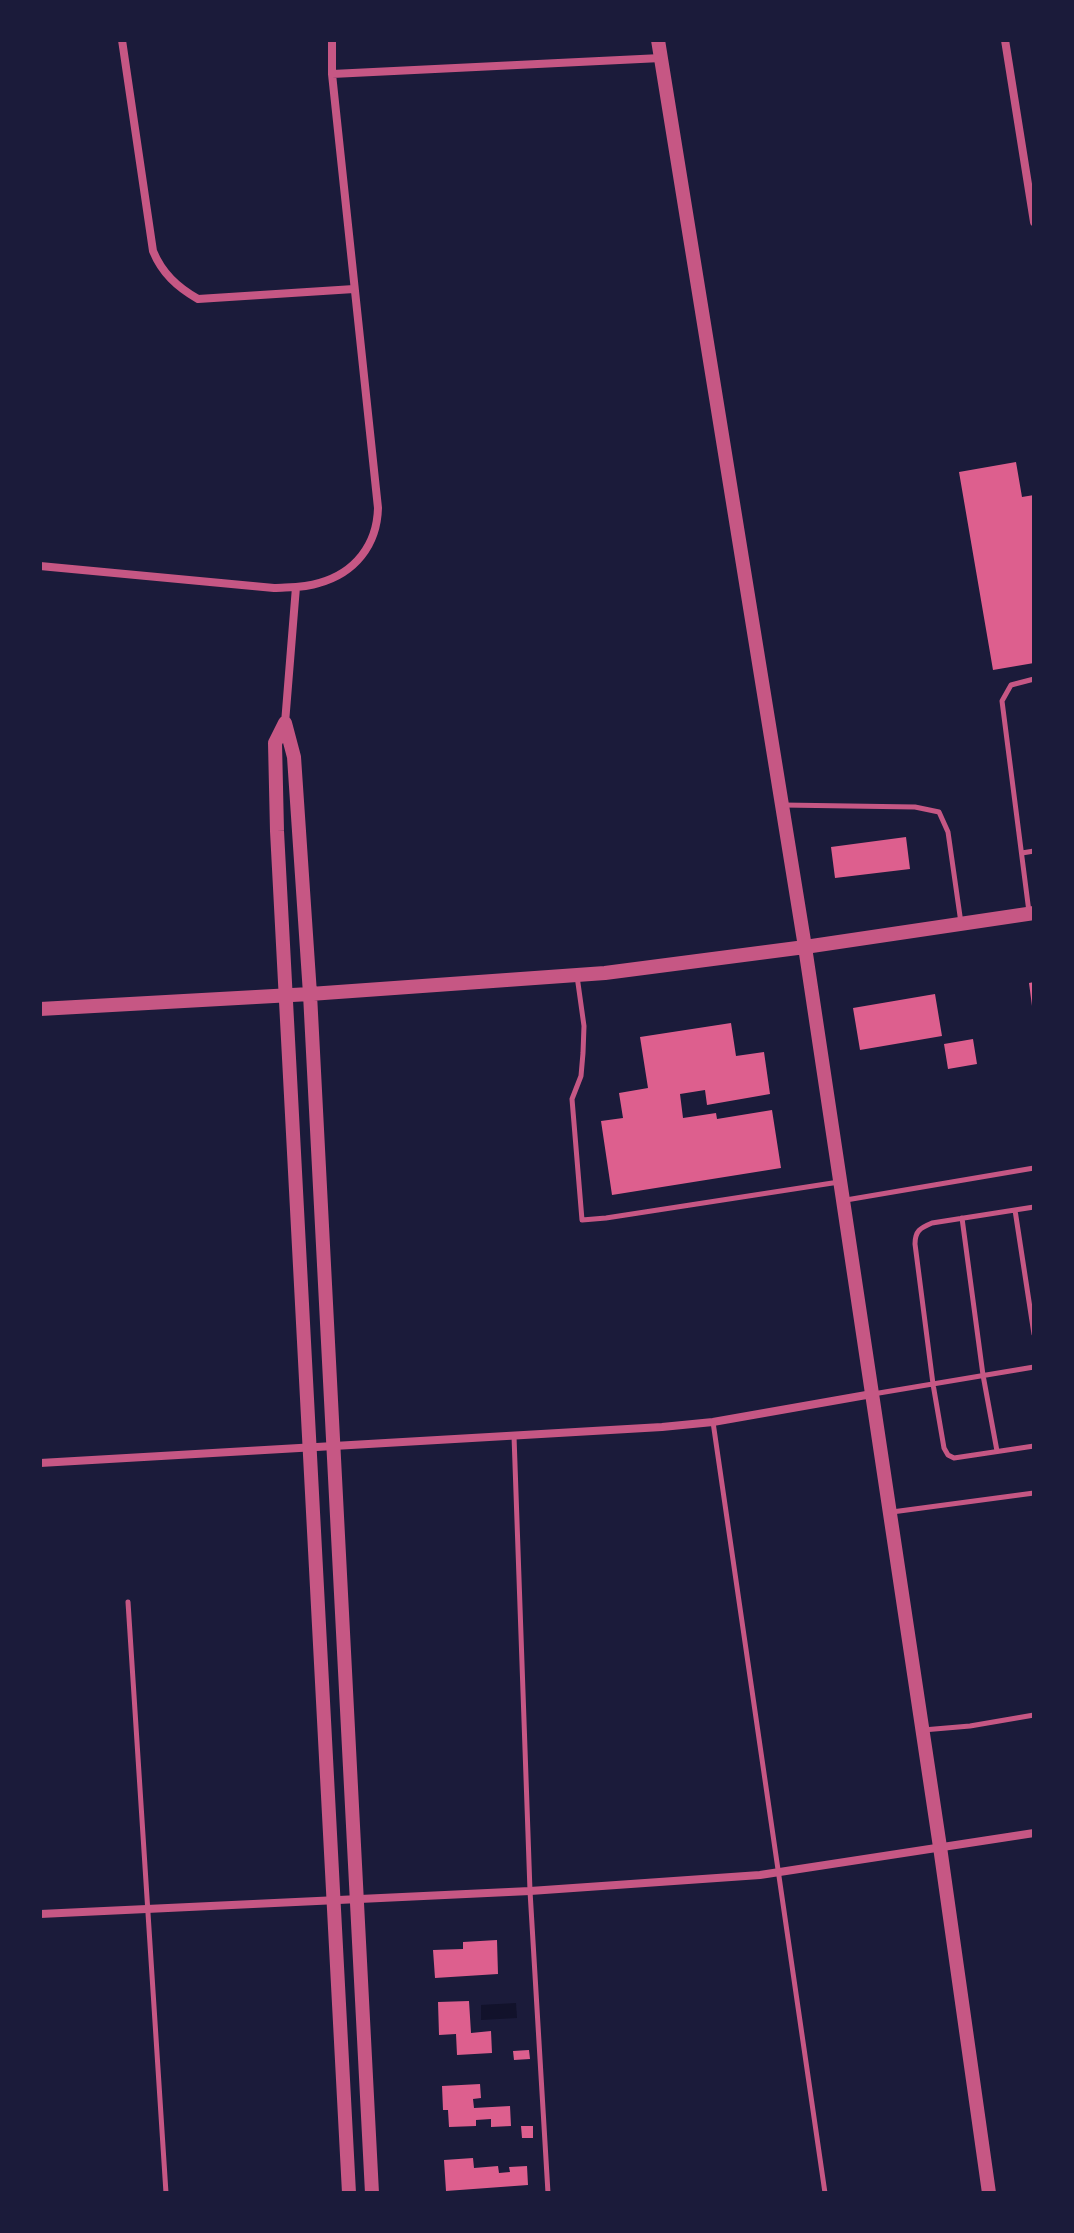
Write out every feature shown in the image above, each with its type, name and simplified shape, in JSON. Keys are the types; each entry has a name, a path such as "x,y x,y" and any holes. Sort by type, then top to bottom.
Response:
{"street":[{"path":"122,40 153,251 158,263 176,286 198,299 354,289"},
{"path":"40,566 274,588 296,587 319,583 343,572 369,549 378,522 378,508 332,74 332,40"},
{"path":"658,40 805,947 989,2193"},
{"path":"1005,40 1034,222"},
{"path":"332,74 661,58"},
{"path":"296,587 285,723 294,757 310,994 372,2193"},
{"path":"285,723 275,743 349,2193"},
{"path":"40,1009 577,975 805,947 1032,913"},
{"path":"40,1463 713,1422 872,1394"},
{"path":"40,1914 530,1891 778,1872 1034,1833"}],"lane":[{"path":"1032,913 1002,701 1011,685 1034,679"},
{"path":"782,805 915,807 939,812 948,832 962,923"},
{"path":"1022,853 1034,851"},
{"path":"577,975 584,1026 581,1076 572,1099 582,1220 840,1182"},
{"path":"843,1201 1034,1168"},
{"path":"1034,1207 932,1223 915,1235 944,1448 954,1458 1034,1446"},
{"path":"1015,1210 1034,1334"},
{"path":"962,1218 983,1375 997,1451"},
{"path":"872,1394 1034,1367"},
{"path":"713,1422 825,2193"},
{"path":"514,1436 530,1891 548,2193"},
{"path":"889,1512 1034,1493"},
{"path":"128,1602 166,2193"},
{"path":"922,1731 1034,1715"}],"shaded area":[{"path":"516,2003 517,2018 481,2020 481,2005"}],"building":[{"path":"1016,462 1022,497 1034,495 1034,663 993,670 959,472"},
{"path":"906,837 910,869 835,878 831,847"},
{"path":"1034,982 1034,1006 1032,1006 1029,983"},
{"path":"935,994 942,1036 860,1050 853,1008"},
{"path":"731,1023 736,1056 764,1052 770,1094 707,1105 705,1090 680,1094 683,1118 716,1113 717,1119 772,1110 781,1168 612,1195 601,1121 623,1118 619,1093 648,1088 640,1037"},
{"path":"973,1039 977,1064 948,1069 944,1044"},
{"path":"497,1940 498,1974 435,1978 433,1950 463,1949 463,1942"},
{"path":"469,2001 471,2033 491,2031 492,2053 457,2055 456,2034 439,2035 438,2002"},
{"path":"529,2050 530,2059 514,2060 513,2051"},
{"path":"480,2084 481,2098 473,2099 474,2108 510,2106 511,2126 491,2127 491,2119 476,2120 476,2126 449,2127 448,2110 443,2110 442,2086"},
{"path":"521,2126 533,2126 533,2138 522,2138"},
{"path":"473,2158 474,2168 498,2166 499,2173 510,2172 509,2167 527,2166 528,2185 446,2191 444,2160"}]}
